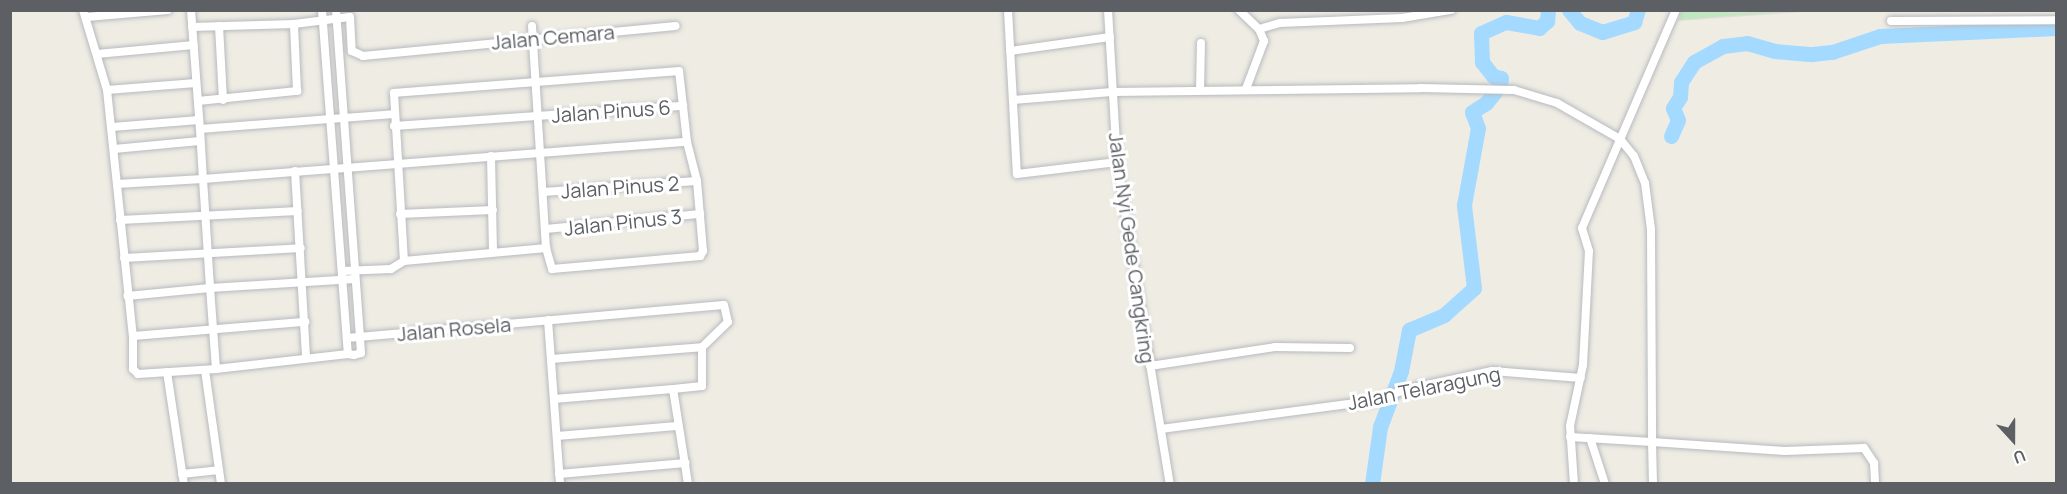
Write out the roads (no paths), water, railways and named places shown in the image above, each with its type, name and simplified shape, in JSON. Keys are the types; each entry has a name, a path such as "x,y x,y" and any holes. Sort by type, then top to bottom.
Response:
{"street":[{"path":"168,10 83,12 107,90 135,372 205,370 361,353 336,14 323,20 294,24 192,27"},
{"path":"191,10 216,369"},
{"path":"322,10 348,354"},
{"path":"1008,10 1017,174 1117,162"},
{"name":"Jalan Nyi Gede Cangkring","path":"1108,10 1117,162 1170,483"},
{"path":"1239,10 1259,29 1264,46 1246,89"},
{"path":"1259,29 1274,24 1402,18 1451,10"},
{"path":"1574,483 1570,437 1576,387 1581,378 1589,251 1582,228 1676,10"},
{"name":"Jalan Cemara","path":"336,14 350,17 352,51 358,55 676,26"},
{"path":"1891,21 2056,20"},
{"path":"198,101 297,91 294,24"},
{"path":"219,26 223,100"},
{"path":"404,261 393,114 394,93 535,83 676,70 687,142 697,181 703,251 700,256 552,269 546,248 546,229 541,153 535,83 532,40 532,26"},
{"path":"1010,51 1110,37"},
{"path":"1200,90 1201,44"},
{"path":"97,54 194,45"},
{"path":"107,90 196,83"},
{"path":"1012,100 1112,92 1236,89 1496,90 1536,93 1620,139 1640,166 1648,193 1653,483"},
{"name":"Jalan Pinus 6","path":"394,126 683,106"},
{"path":"112,127 393,114"},
{"path":"114,149 200,141"},
{"path":"117,184 202,179 333,166 687,142"},
{"path":"491,156 493,251"},
{"path":"295,171 306,358"},
{"name":"Jalan Pinus 2","path":"543,192 697,181"},
{"path":"399,214 493,210"},
{"path":"120,220 298,211"},
{"name":"Jalan Pinus 3","path":"546,229 700,214"},
{"path":"124,258 208,256 301,248"},
{"path":"342,271 391,269 404,261 493,251 546,248"},
{"path":"127,296 210,288 355,279"},
{"name":"Jalan Rosela","path":"347,338 724,305 728,322 702,347"},
{"path":"548,320 560,483"},
{"path":"133,336 305,322"},
{"path":"551,359 702,347 702,386 554,399"},
{"path":"1150,366 1275,347 1350,348"},
{"path":"205,370 221,483"},
{"name":"Jalan Telaragung","path":"1161,429 1378,400 1404,390 1492,371 1581,378"},
{"path":"167,372 184,483"},
{"path":"673,389 677,426 686,463 688,483"},
{"path":"557,436 677,426"},
{"path":"1570,437 1785,451 1864,448 1874,462 1875,483"},
{"path":"1590,438 1605,483"},
{"path":"559,474 686,463"},
{"path":"182,474 219,470"}],"waterway":[{"path":"1372,484 1380,427 1401,371 1409,330 1444,315 1474,288 1464,205 1478,128 1472,112 1486,103 1500,86 1501,78 1493,76 1482,62 1481,33 1506,22 1539,28 1547,21 1548,10"},
{"path":"1569,10 1580,23 1602,32 1634,22 1638,10"},
{"path":"1671,136 1678,120 1673,108 1680,97 1681,82 1694,62 1723,46 1747,43 1775,51 1812,54 1832,52 1880,36 2056,28"}]}
